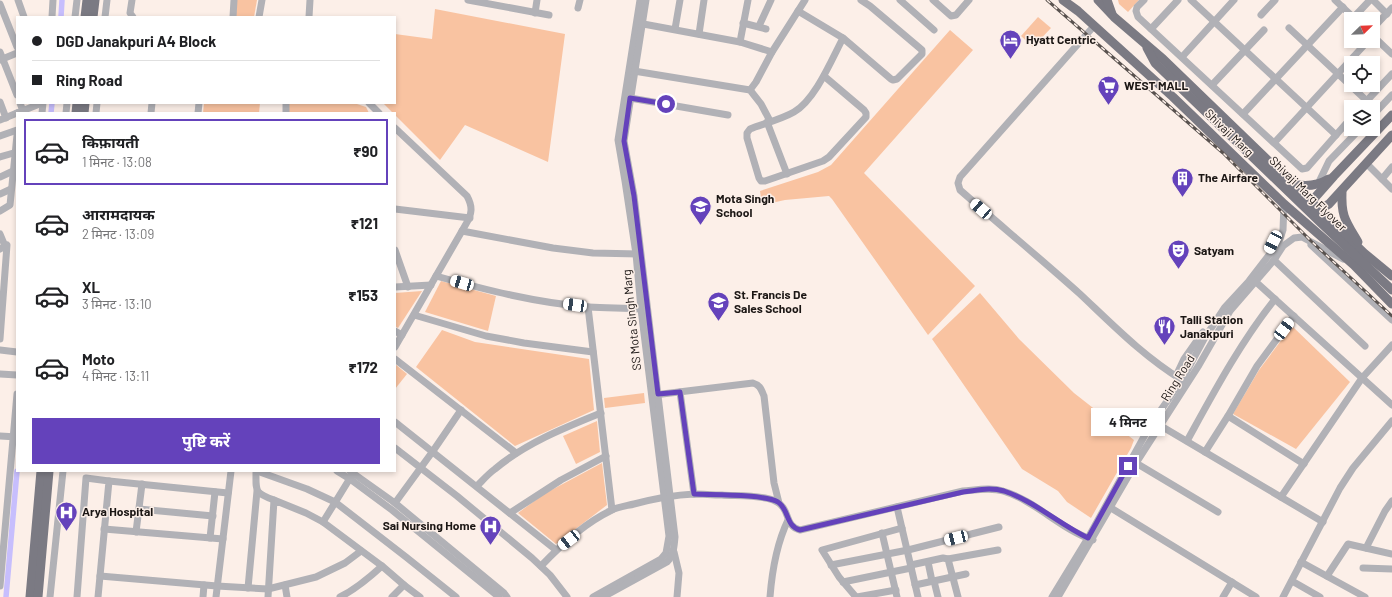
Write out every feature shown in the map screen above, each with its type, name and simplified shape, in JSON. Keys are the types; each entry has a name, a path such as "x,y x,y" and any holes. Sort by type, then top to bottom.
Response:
{"main road":[{"path":"85,16 87,0"},
{"path":"93,16 95,0"},
{"name":"Shivaji Marg","path":"1063,0 1173,97 1284,204 1354,265 1392,304"},
{"path":"1070,0 1094,26"},
{"path":"1098,0 1114,17"},
{"name":"Shivaji Marg","path":"1107,0 1114,17 1163,59 1311,202 1392,276"},
{"name":"Shivaji Marg Flyover","path":"1145,45 1155,64 1392,290"},
{"path":"1311,202 1392,115"},
{"path":"1284,204 1298,211 1307,213 1320,210 1329,204 1342,191 1392,135"},
{"path":"1263,183 1271,186 1278,182 1280,176 1277,168"},
{"path":"1292,183 1306,186 1318,184 1334,176"},
{"path":"1342,191 1343,216 1367,260 1365,264 1361,266 1354,265"},
{"path":"30,597 41,472"},
{"path":"38,597 49,472"}],"street":[{"path":"18,0 24,16"},
{"path":"52,16 53,0"},
{"path":"75,16 77,0"},
{"path":"105,16 107,0"},
{"path":"132,0 130,13 132,16"},
{"path":"233,16 234,0"},
{"path":"259,16 262,0"},
{"path":"309,16 310,0"},
{"path":"468,0 496,3 509,8 549,15"},
{"path":"509,8 510,0"},
{"path":"535,13 538,0"},
{"path":"578,8 580,0"},
{"name":"SS Mota Singh Marg","path":"640,0 634,71 624,141 634,196 641,309 646,327"},
{"name":"SS Mota Singh Marg","path":"593,597 661,559 666,552 669,536 667,497 638,254 618,140 639,23 646,0"},
{"path":"675,30 680,0"},
{"path":"699,34 704,0"},
{"path":"740,42 748,0"},
{"path":"743,22 763,27 771,0"},
{"path":"750,90 805,0"},
{"path":"798,11 843,38 890,80 897,79 922,54 922,50 872,3 861,0"},
{"path":"900,0 934,30"},
{"path":"933,0 951,16 956,16 969,0"},
{"path":"1144,0 1137,7 1136,11 1138,17 1302,168 1305,169 1344,126"},
{"path":"1151,29 1178,0"},
{"path":"1191,0 1275,80 1336,135"},
{"path":"1182,57 1234,0"},
{"path":"1261,16 1275,0"},
{"path":"1335,0 1347,12"},
{"path":"1360,12 1371,0 1387,14"},
{"path":"0,4 16,44"},
{"path":"1243,114 1343,8"},
{"path":"1380,21 1392,8"},
{"path":"639,23 740,42 772,52"},
{"path":"1094,26 960,177 958,183 960,190 1080,295 1138,349 1179,378 1184,359 1226,301 1247,280 1267,254 1273,242 1282,232"},
{"path":"1289,28 1366,100"},
{"path":"1212,85 1264,30"},
{"path":"824,76 864,110 866,117 823,161 765,181 761,181 747,138 747,133 750,129 792,113 800,108 808,100 824,76 843,38"},
{"path":"1380,43 1392,54"},
{"path":"1274,143 1361,48"},
{"path":"16,53 1,57 16,93"},
{"path":"634,71 750,90 761,104 769,122 786,174"},
{"path":"1368,100 1392,74"},
{"path":"1380,108 1392,95"},
{"path":"630,98 728,115"},
{"path":"0,102 3,119 16,114"},
{"path":"20,112 40,104"},
{"path":"370,104 378,112"},
{"path":"396,129 467,196 471,203 472,211 470,218 396,345"},
{"path":"0,136 16,130"},
{"path":"1318,184 1329,161 1353,136"},
{"path":"0,157 16,152 9,206 0,211"},
{"path":"1366,163 1392,189"},
{"path":"1382,179 1392,167"},
{"path":"0,177 13,171"},
{"path":"0,194 12,189"},
{"name":"Ring Road","path":"1052,597 1111,508 1136,464 1199,365 1230,312 1274,260 1281,244 1284,204"},
{"path":"396,209 470,218"},
{"path":"462,231 566,250 593,253 638,254"},
{"path":"0,234 3,248 7,245 3,266 0,339"},
{"path":"1302,236 1354,265"},
{"path":"1302,236 1392,320"},
{"name":"Ring Road","path":"1058,597 1151,424 1225,307 1281,244 1302,236"},
{"path":"396,254 408,287"},
{"path":"1274,260 1365,346"},
{"path":"436,276 514,295 588,307 641,309"},
{"path":"1256,282 1392,405"},
{"path":"396,287 431,285"},
{"path":"1187,441 1225,372 1256,323 1275,300"},
{"path":"588,307 612,510"},
{"path":"414,315 486,336 524,343 593,352"},
{"path":"1205,452 1228,416 1256,366 1294,316"},
{"path":"396,332 402,335"},
{"path":"1282,497 1362,378 1392,344"},
{"path":"0,350 16,352"},
{"path":"396,359 516,453"},
{"path":"0,374 16,375"},
{"path":"655,395 753,384 758,385 764,396 774,483 779,503"},
{"path":"680,392 694,494"},
{"path":"395,503 461,410"},
{"path":"477,486 494,469 516,453 556,431 601,413"},
{"path":"0,586 16,416"},
{"path":"1228,416 1304,464"},
{"path":"1283,597 1340,488 1353,468 1392,422"},
{"path":"396,423 556,550"},
{"path":"1161,426 1323,522"},
{"path":"0,436 15,437"},
{"path":"396,449 511,540 541,566 567,597"},
{"path":"510,513 561,480 606,456"},
{"path":"1136,464 1218,512"},
{"path":"50,597 63,472"},
{"path":"216,597 231,472"},
{"path":"257,472 256,487 261,495 306,512 323,522 382,566 420,597"},
{"path":"260,472 307,489 335,502 456,597"},
{"path":"351,474 395,503 507,597"},
{"path":"323,522 351,474"},
{"path":"351,474 495,596"},
{"path":"77,597 86,478 228,493"},
{"path":"98,597 109,481"},
{"path":"136,532 142,484"},
{"path":"541,566 556,550 600,516 612,510 667,497 694,494 772,499 785,508 788,520 796,529 800,530 963,492 982,489 1002,491 1025,500 1090,539"},
{"path":"248,588 258,491"},
{"path":"210,538 215,492"},
{"name":"SS Mota Singh Marg","path":"667,497 675,537 674,552 679,573 677,597"},
{"path":"268,597 274,500"},
{"path":"1366,548 1385,511 1392,501"},
{"path":"897,507 918,597"},
{"path":"1111,508 1256,597"},
{"path":"139,509 213,516"},
{"path":"770,597 776,552 780,537 788,520"},
{"path":"831,565 908,550 999,527"},
{"path":"882,533 896,594 856,597 843,582 822,550 882,533 902,528"},
{"path":"104,529 223,539"},
{"path":"1327,576 1348,544 1392,554"},
{"path":"843,582 891,572 943,558 948,559 998,550"},
{"path":"100,576 268,589 316,577 345,563 362,551"},
{"path":"603,597 667,562 674,552"},
{"path":"948,559 958,597"},
{"path":"928,562 938,597"},
{"path":"1301,562 1365,597"},
{"path":"340,597 368,579 382,566"},
{"path":"1363,568 1392,569"},
{"path":"915,585 966,574"},
{"path":"1292,581 1320,597"},
{"path":"1222,597 1232,582"},
{"path":"203,597 204,585"},
{"path":"285,585 287,597"},
{"path":"392,597 404,585"}],"shaded area":[{"path":"236,0 257,0 254,16 235,16"},
{"path":"1118,0 1139,0 1128,12 1119,4"},
{"path":"435,9 565,34 548,162 465,125 440,160 396,116 396,112 392,112 384,104 396,104 396,34 432,39"},
{"path":"1038,17 1051,28 1033,47 1021,36"},
{"path":"950,30 973,50 864,173 975,286 928,335 829,196 785,200 762,205 760,191 818,172 831,165"},
{"path":"204,104 260,104 259,112 203,112"},
{"path":"289,104 357,104 366,107 368,112 288,112"},
{"path":"441,281 496,296 488,331 425,312"},
{"path":"422,291 398,328 396,327 396,293"},
{"path":"980,293 1019,339 1074,393 1134,440 1131,448 1091,518 1067,502 1058,491 1022,469 932,339"},
{"path":"1292,326 1350,382 1296,449 1233,414 1259,370"},
{"path":"442,330 475,342 589,359 594,410 515,446 416,367"},
{"path":"396,365 407,374 396,388"},
{"path":"644,393 645,403 605,408 604,398"},
{"path":"597,421 600,452 576,464 563,436"},
{"path":"602,463 607,505 556,544 518,513 544,494"}],"waterway":[{"path":"61,16 62,0"},
{"path":"51,112 52,104"},
{"path":"6,597 17,472"}],"railway":[{"path":"1047,0 1223,153 1311,241 1392,316"}],"place":[{"name":"Hyatt Centric","path":"1010,60"},
{"name":"WEST MALL","path":"1109,106"},
{"name":"The Airfare","path":"1183,198"},
{"name":"Mota Singh School","path":"700,226"},
{"name":"Satyam","path":"1179,270"},
{"name":"St. Francis De Sales School","path":"718,322"},
{"name":"Talli Station Janakpuri","path":"1165,346"},
{"name":"Arya Hospital","path":"66,532"},
{"name":"Sai Nursing Home","path":"491,546"}],"route":[{"path":"666,104 630,98 624,141 634,196 658,394 680,392 694,494 772,499 785,508 788,520 796,529 800,530 963,492 982,489 1002,491 1025,500 1088,538 1128,466"}]}
